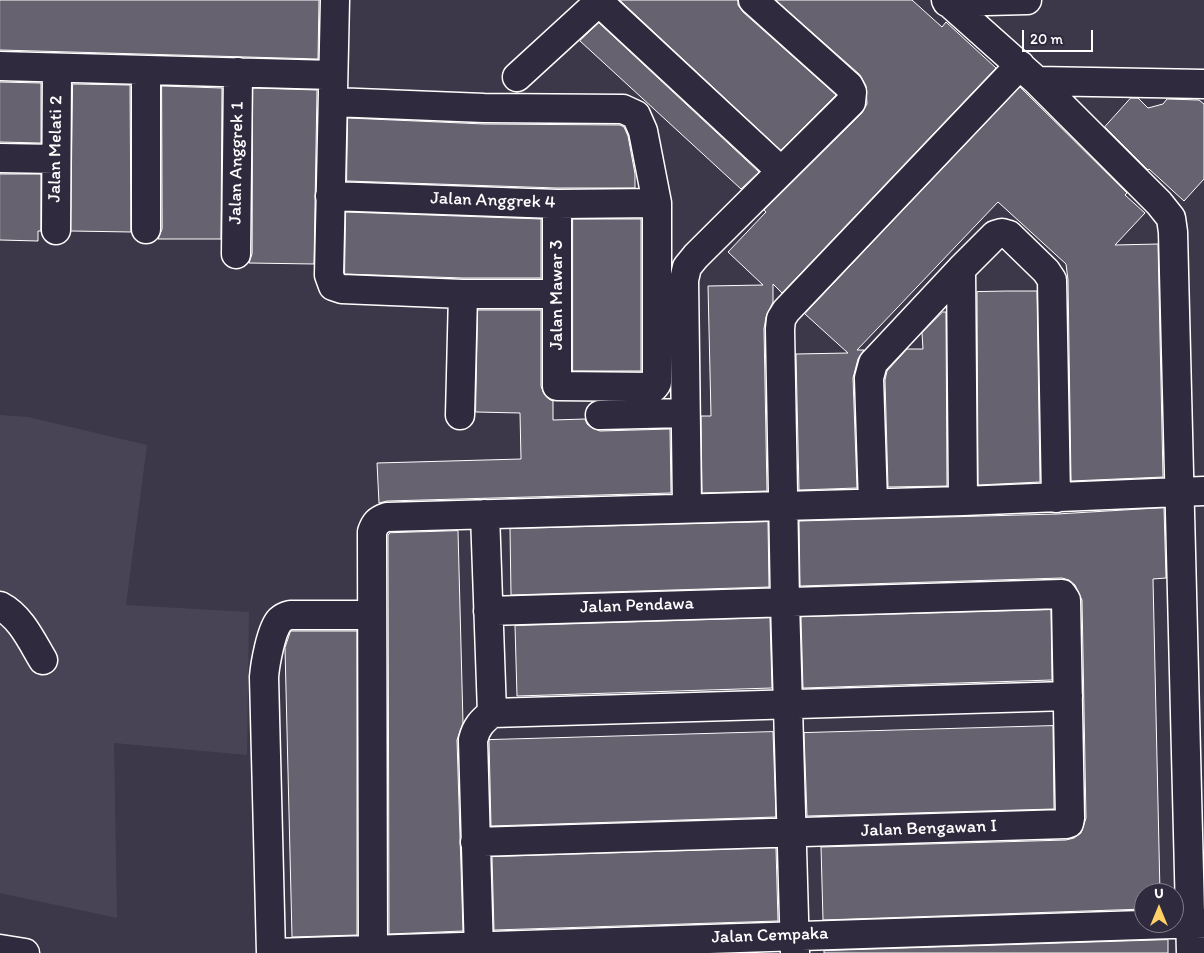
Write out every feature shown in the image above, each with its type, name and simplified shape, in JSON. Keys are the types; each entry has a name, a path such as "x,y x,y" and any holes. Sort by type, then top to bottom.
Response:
{"street":[{"path":"335,0 329,275 333,286 342,289 463,294 557,294"},
{"path":"687,508 684,280 687,267 780,171 851,102 852,92 849,86 753,0"},
{"path":"946,1 1027,0"},
{"path":"518,77 600,1 780,171"},
{"path":"946,1 1029,73 1159,203 1171,218 1191,491 1197,923 1191,953"},
{"path":"0,66 334,75"},
{"name":"Jalan Melati 2","path":"56,230 58,68"},
{"path":"146,70 146,229"},
{"name":"Jalan Anggrek 1","path":"236,254 238,72"},
{"path":"795,944 785,602 781,319 786,310 1029,73 1204,84"},
{"path":"333,102 484,108 623,109 636,115 640,123 657,203"},
{"path":"0,158 56,159"},
{"name":"Jalan Anggrek 4","path":"330,196 557,204 657,203"},
{"name":"Jalan Mawar 3","path":"557,204 557,386 648,388 656,386 657,203"},
{"path":"873,503 870,368 875,360 961,269 997,234 1006,233 1046,271 1052,280 1056,498"},
{"path":"961,269 963,501"},
{"path":"460,415 463,294"},
{"path":"600,415 685,413"},
{"path":"373,951 372,532 376,522 388,517 1056,498 1191,491"},
{"path":"485,514 492,713"},
{"name":"Jalan Pendawa","path":"488,611 1062,594 1066,600 1068,696"},
{"path":"0,606 10,612 20,622 43,660"},
{"path":"271,953 264,677 266,656 277,624 284,616 372,615"},
{"path":"479,949 473,740 475,730 480,722 492,713 1068,696"},
{"name":"Jalan Bengawan I","path":"475,842 1066,824 1070,818 1068,696"},
{"name":"Jalan Cempaka","path":"276,953 795,944 1197,923"},
{"path":"0,949 25,953"}],"shaded area":[{"path":"0,415 28,417 147,445 126,605 249,612 247,755 114,743 117,918 0,893"}],"building":[{"path":"0,0 319,0 318,59 0,50"},
{"path":"620,0 738,0 738,5 743,12 836,95 781,150"},
{"path":"776,0 912,0 942,27 946,22 996,68 782,293 773,284 773,302 766,317 764,329 767,491 702,493 701,416 711,416 708,286 763,285 728,252 766,212 764,210 862,113 867,104 866,86 860,75"},
{"path":"599,23 759,172 741,189 580,41"},
{"path":"0,82 41,83 41,143 0,142"},
{"path":"73,84 130,85 131,232 71,231"},
{"path":"162,86 222,88 221,239 158,239 162,229"},
{"path":"1020,87 1127,193 1125,195 1145,213 1115,245 1158,244 1163,477 1071,481 1068,280 1066,264 998,202 857,350 864,350 858,359 853,378 857,488 799,490 796,354 848,353 805,314"},
{"path":"253,88 317,90 314,264 249,263 252,254"},
{"path":"1131,98 1138,98 1148,108 1163,104 1167,99 1199,100 1204,104 1204,179 1184,201 1148,170 1105,127"},
{"path":"348,118 484,124 620,125 624,127 628,136 635,174 635,188 557,188 347,181"},
{"path":"0,174 41,174 41,231 38,231 38,241 0,240"},
{"path":"346,212 541,219 541,278 463,278 345,274"},
{"path":"573,219 641,219 641,371 573,371"},
{"path":"1037,291 1040,482 978,485 977,292"},
{"path":"478,310 541,310 541,386 544,394 553,401 553,420 585,419 592,428 600,431 670,429 671,493 387,501 379,503 377,463 521,459 520,413 476,412"},
{"path":"943,312 946,312 947,486 888,487 885,380 887,371 907,349 923,349 922,333"},
{"path":"1164,508 1166,578 1153,579 1160,883 1134,883 1134,909 823,920 821,847 1066,840 1074,838 1081,833 1086,818 1082,600 1075,585 1069,580 1062,578 800,586 799,521 1057,514"},
{"path":"768,522 769,587 511,595 510,529"},
{"path":"458,531 463,723 457,740 463,931 389,934 388,535 390,533"},
{"path":"1051,610 1052,680 803,688 801,617"},
{"path":"770,618 772,688 517,696 515,626"},
{"path":"291,631 357,631 357,935 292,937 285,648"},
{"path":"1053,726 1054,809 807,816 804,733"},
{"path":"773,732 776,817 491,826 489,740"},
{"path":"776,848 778,921 494,930 492,857"},
{"path":"1168,940 1168,953 824,953 824,951"}]}
